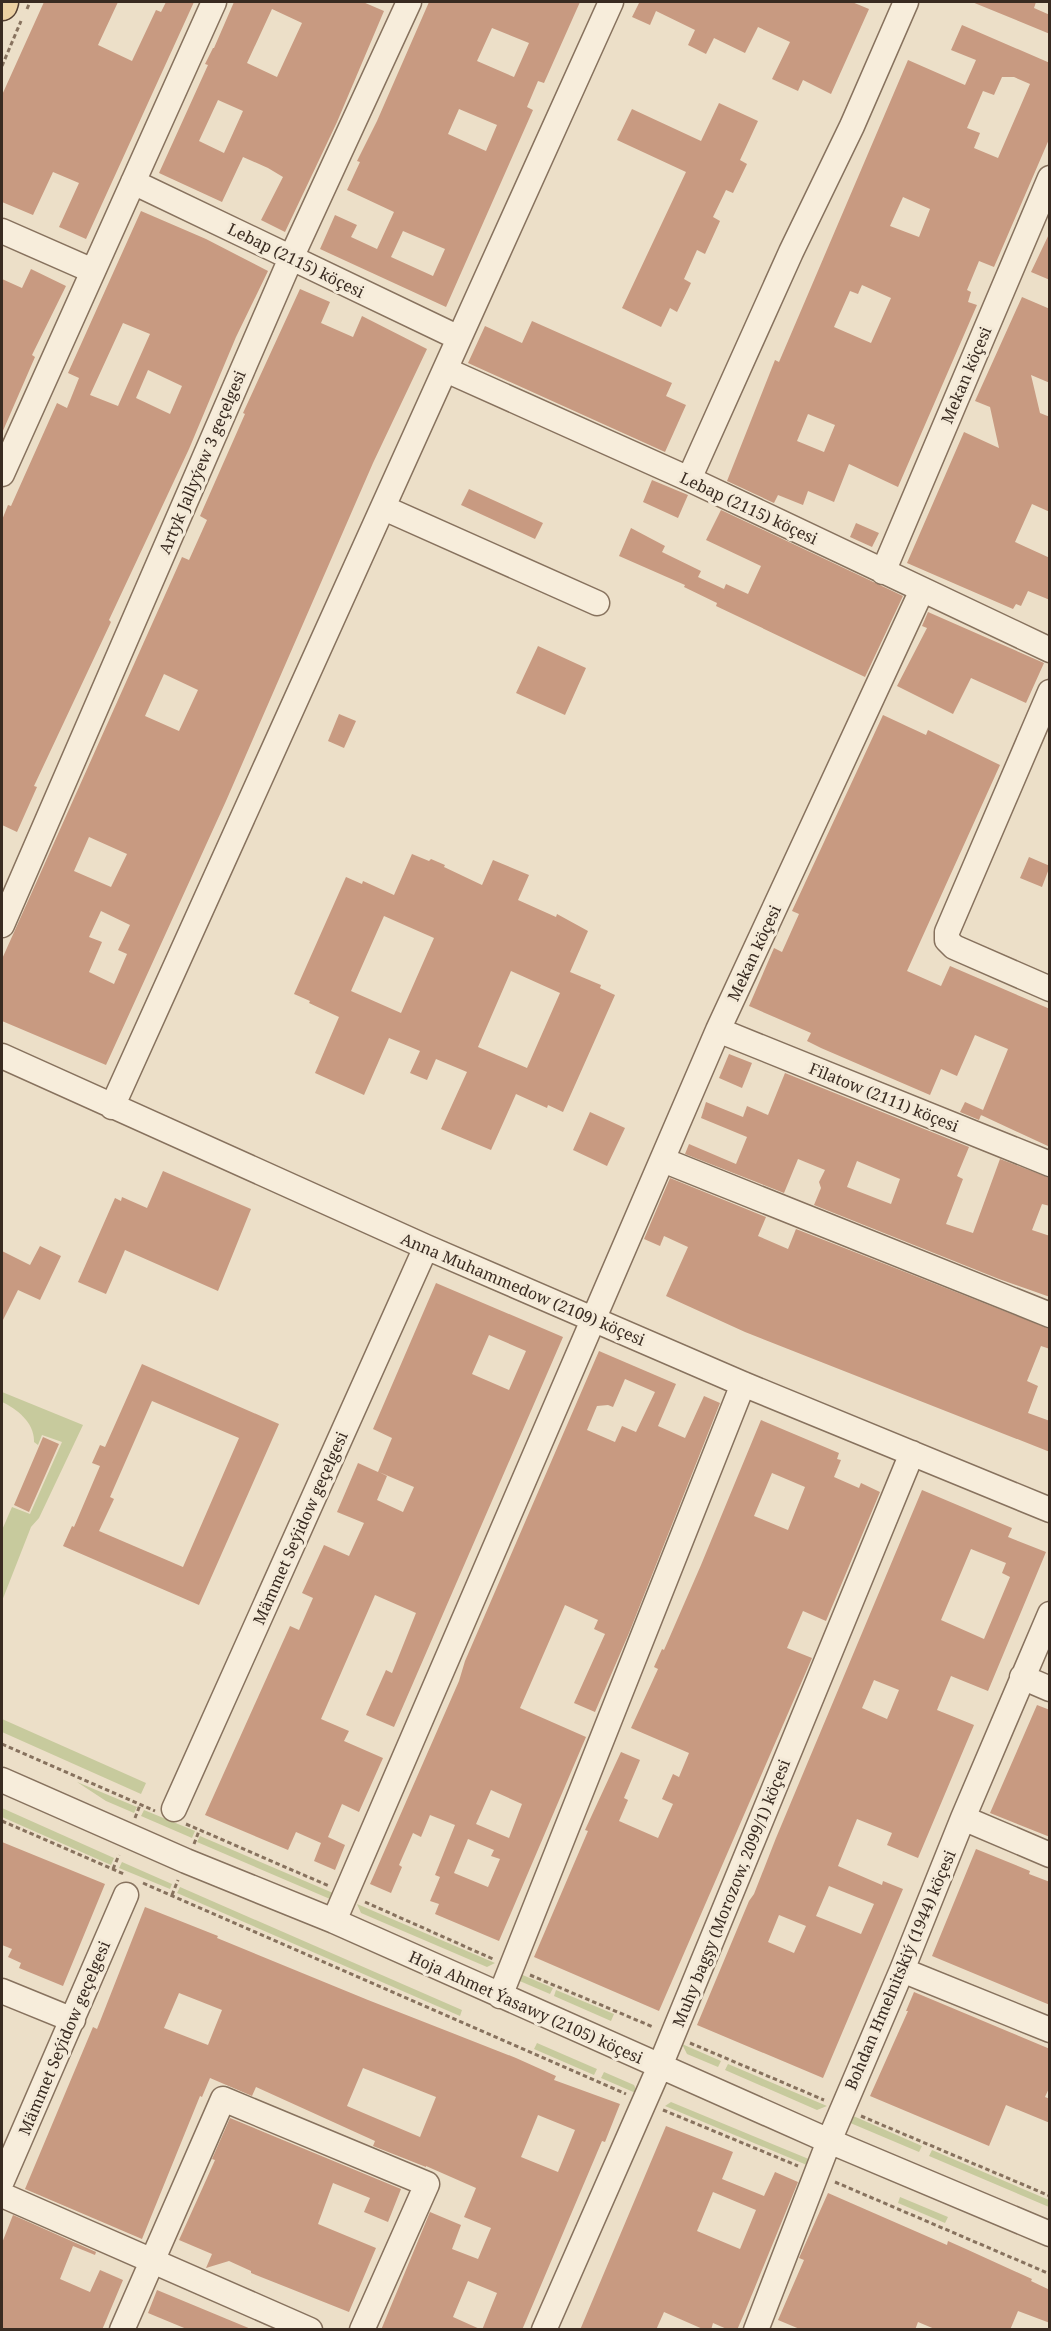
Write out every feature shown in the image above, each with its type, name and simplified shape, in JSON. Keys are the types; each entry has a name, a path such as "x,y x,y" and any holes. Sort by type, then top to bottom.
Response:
{"street":[{"path":"2,474 214,2"},
{"name":"Artyk Jallyýew 3 geçelgesi","path":"2,925 291,258 409,2"},
{"path":"112,1107 611,2"},
{"path":"689,479 790,252 852,126 906,2"},
{"name":"Mekan köçesi","path":"883,572 1050,178"},
{"name":"Lebap (2115) köçesi","path":"133,182 459,338"},
{"path":"2,231 93,272"},
{"name":"Lebap (2115) köçesi","path":"446,370 689,479 1050,650"},
{"path":"384,508 597,603"},
{"name":"Mekan köçesi","path":"334,1921 718,1030 922,590"},
{"path":"1050,692 947,932 947,940 954,947 1050,989"},
{"name":"Filatow (2111) köçesi","path":"718,1030 1050,1164"},
{"name":"Anna Muhammedow (2109) köçesi","path":"2,1056 594,1320 1050,1510"},
{"path":"663,1160 1050,1315"},
{"name":"Mämmet Seýidow geçelgesi","path":"174,1809 426,1247"},
{"path":"500,1996 743,1384"},
{"name":"Muhy bagşy (Morozow, 2099/1) köçesi","path":"544,2330 660,2066 912,1453"},
{"name":"Bohdan Hmelnitskiý (1944) köçesi","path":"761,2328 829,2141 1050,1614"},
{"path":"1022,1677 1050,1689"},
{"name":"Hoja Ahmet Ýasawy (2105) köçesi","path":"2,1780 186,1861 334,1921 829,2141 1050,2234"},
{"path":"963,1818 1050,1855"},
{"name":"Mämmet Seýidow geçelgesi","path":"2,2181 126,1895"},
{"path":"902,1970 1050,2030"},
{"path":"2,1991 73,2020"},
{"path":"122,2330 223,2099 427,2184 362,2330"},
{"path":"2,2195 310,2330"}],"path":[{"path":"2,66 13,10 30,2"},
{"path":"2,1821 644,2102 1050,2274"}],"green space":[{"path":"2,1392 83,1425 39,1518 31,1527 2,1601 2,1530 12,1507 30,1514 62,1442 42,1435 38,1445 34,1442 32,1429 24,1418 2,1402"},
{"path":"2,1719 146,1783 141,1794 2,1732"},
{"path":"77,1782 137,1807 134,1813 106,1801"},
{"path":"2,1808 114,1858 111,1865 2,1817"},
{"path":"144,1810 195,1831 192,1838 141,1816"},
{"path":"200,1836 333,1893 330,1899 197,1842"},
{"path":"122,1862 172,1884 170,1889 119,1868"},
{"path":"180,1887 462,2010 460,2016 177,1893"},
{"path":"357,1904 495,1963 487,1967 361,1913"},
{"path":"518,1973 553,1988 550,1994 515,1979"},
{"path":"556,1990 614,2014 611,2021 554,1996"},
{"path":"537,2043 597,2069 594,2075 534,2049"},
{"path":"682,2044 721,2061 718,2067 687,2054"},
{"path":"728,2064 827,2106 817,2110 725,2070"},
{"path":"604,2072 634,2085 638,2094 601,2078"},
{"path":"671,2102 816,2162 814,2168 665,2106"},
{"path":"851,2115 922,2146 919,2152 848,2122"},
{"path":"932,2150 1049,2200 1049,2207 929,2156"},
{"path":"900,2197 948,2217 945,2223 898,2203"}],"building":[{"path":"44,2 118,2 98,45 132,61 156,10 161,12 166,2 194,2 86,239 59,227 79,183 53,172 33,215 2,202 2,95"},
{"path":"234,2 363,2 384,11 337,122 285,232 261,220 283,177 268,168 243,157 222,202 159,173","holes":["272,9 302,23 277,77 247,63","218,100 243,111 224,153 199,141"]},
{"path":"429,2 580,2 544,83 538,81 527,107 533,110 446,307 320,249 335,215 357,225 351,237 377,249 394,212 347,190 360,162 357,161","holes":["492,28 529,43 514,77 477,61","459,109 497,125 486,151 448,134","403,231 445,249 433,276 391,257"]},
{"path":"635,2 852,2 869,9 831,94 803,80 798,91 772,79 790,42 758,27 745,53 714,38 706,54 688,45 695,30 656,11 650,25 632,17 639,3"},
{"path":"972,2 1036,2 1034,8 1050,15 1050,34"},
{"path":"962,25 1050,63 1050,137 994,267 979,261 967,290 971,292 968,302 977,305 898,487 849,464 834,502 808,491 803,505 778,495 774,503 727,481 775,360 779,362 908,60 965,85 976,60 951,50","holes":["1002,77 1014,77 1030,84 998,158 974,148 980,133 967,128 983,91 994,95","903,197 930,209 919,237 890,226","862,285 891,298 871,343 834,327 850,291 858,294","808,414 835,425 824,452 797,441"]},
{"path":"719,103 758,121 740,160 747,164 733,193 726,190 713,217 720,221 705,254 697,250 684,279 691,283 677,312 670,308 661,327 622,308 686,172 617,140 632,109 701,141"},
{"path":"141,211 206,239 268,271 236,337 189,449 109,620 111,622 34,786 37,787 17,832 2,825 2,520 8,505 11,506 57,403 67,408 79,378 68,373","holes":["123,323 150,334 118,406 90,395","148,370 182,386 170,414 136,398"]},
{"path":"1050,232 1050,280 1031,272"},
{"path":"31,269 66,286 32,355 35,357 2,433 2,279 22,288"},
{"path":"300,289 330,302 321,323 353,337 362,316 427,349 373,463 226,801 106,1065 2,1021 2,959 182,557 189,560 207,520 200,516 245,414 243,413","holes":["164,674 198,690 179,731 145,716","89,837 127,854 111,887 74,871","101,911 130,925 118,950 127,954 114,984 89,972 102,942 89,937"]},
{"path":"1022,297 1050,309 1050,383 1031,375 1040,413 1050,417 1050,512 1032,504 1015,542 1050,558 1050,600 1028,591 1021,606 1016,604 1013,609 907,563 964,432 999,448 990,407 975,401"},
{"path":"532,321 672,383 666,396 686,405 665,452 468,363 485,326 522,343"},
{"path":"652,480 688,495 678,518 643,502"},
{"path":"469,489 543,523 535,539 461,505"},
{"path":"721,510 903,596 865,677 716,606 717,603 684,587 685,585 619,556 631,528 665,546 662,552 701,571 698,577 724,589 726,584 748,594 761,566 706,540"},
{"path":"856,523 879,533 872,547 850,537"},
{"path":"928,612 1044,663 1026,703 971,678 953,714 897,686 927,628 922,626"},
{"path":"538,646 586,668 565,715 516,693"},
{"path":"339,714 356,721 344,748 328,741"},
{"path":"883,715 926,735 928,730 1000,765 907,971 941,986 950,966 1050,1009 1050,1147 981,1115 1008,1049 975,1035 957,1076 941,1069 930,1095 821,1048 807,1041 811,1033 749,1006 774,948 782,952 799,914 792,911"},
{"path":"412,854 445,865 444,867 482,885 493,860 529,875 518,900 556,917 557,914 588,931 570,972 601,985 600,988 615,995 563,1112 548,1105 547,1108 516,1094 491,1150 441,1129 467,1072 436,1059 427,1080 410,1073 420,1051 389,1038 364,1095 315,1073 339,1017 294,994 346,877 362,884 363,881 394,895","holes":["384,916 434,938 401,1013 351,991","511,971 560,993 527,1068 478,1047"]},
{"path":"1029,857 1050,866 1042,887 1020,878"},
{"path":"729,1054 752,1063 742,1088 719,1078"},
{"path":"785,1073 969,1147 957,1176 963,1179 946,1224 973,1233 1000,1159 1050,1178 1050,1206 1042,1204 1032,1230 1050,1236 1050,1297 814,1205 821,1188 819,1182 825,1170 798,1159 784,1193 685,1154 689,1144 736,1164 747,1137 701,1118 706,1102 743,1117 747,1106 768,1115","holes":["857,1161 900,1179 891,1204 847,1187"]},
{"path":"965,1102 983,1110 979,1120 960,1112"},
{"path":"590,1112 625,1128 607,1166 573,1150"},
{"path":"163,1171 251,1209 218,1291 125,1250 106,1294 78,1282 115,1198 121,1201 122,1197 147,1208"},
{"path":"670,1178 766,1217 758,1236 788,1249 796,1229 1050,1329 1050,1349 1041,1346 1027,1381 1038,1386 1028,1413 1050,1421 1050,1452 745,1332 666,1296 688,1247 664,1236 660,1246 644,1239"},
{"path":"40,1246 61,1256 40,1300 18,1290 2,1322 2,1251 30,1265"},
{"path":"436,1283 563,1337 394,1727 366,1715 386,1670 392,1673 416,1613 375,1595 321,1719 349,1731 344,1741 383,1758 359,1812 342,1804 328,1837 345,1845 335,1870 314,1861 321,1843 296,1832 288,1850 205,1815 290,1626 299,1630 313,1598 302,1593 324,1545 349,1556 364,1523 337,1512 358,1463 378,1472 392,1438 373,1429","holes":["489,1335 526,1351 509,1390 472,1374","379,1472 414,1487 403,1512 377,1500 387,1476"]},
{"path":"599,1351 676,1384 658,1426 685,1438 704,1396 720,1403 629,1633 595,1712 574,1703 605,1634 594,1629 598,1620 565,1605 520,1708 586,1737 499,1941 435,1914 439,1904 430,1901 440,1877 435,1875 455,1825 430,1815 421,1837 413,1833 399,1865 402,1867 391,1893 370,1884 459,1681 465,1661","holes":["625,1379 655,1392 636,1432 622,1426 615,1442 587,1430 597,1406 613,1407","491,1790 522,1804 509,1838 476,1824","468,1839 494,1850 491,1856 500,1859 488,1887 454,1873"]},
{"path":"142,1364 279,1424 199,1605 63,1546 72,1526 74,1527 100,1466 92,1463 100,1445 105,1447","holes":["152,1401 239,1438 183,1567 99,1531 114,1499 110,1497"]},
{"path":"761,1420 839,1453 837,1459 841,1460 834,1477 859,1488 861,1483 880,1492 826,1621 803,1611 787,1648 812,1658 659,2011 534,1957 588,1831 585,1830 621,1752 640,1760 624,1798 628,1800 619,1821 658,1838 673,1804 662,1799 673,1774 679,1777 689,1753 631,1728 658,1669 654,1667 662,1649 664,1650","holes":["772,1473 805,1487 788,1530 754,1516"]},
{"path":"43,1437 59,1444 29,1512 14,1505"},
{"path":"922,1490 1012,1528 1008,1537 1046,1552 988,1691 951,1676 937,1710 974,1725 918,1858 887,1845 892,1833 857,1819 838,1866 882,1885 883,1881 903,1889 823,2078 697,2025","holes":["971,1549 1006,1563 1002,1573 1010,1577 984,1639 941,1620","874,1680 899,1690 887,1719 862,1708","829,1886 874,1904 861,1934 816,1916","779,1915 806,1926 794,1953 768,1942"]},
{"path":"1037,1705 1050,1710 1050,1837 990,1813"},
{"path":"2,1842 105,1884 63,1986 19,1968 21,1963 8,1957 12,1949 2,1945"},
{"path":"976,1849 1030,1871 1029,1874 1050,1882 1050,2005 932,1956"},
{"path":"145,1907 368,2000 516,2058 556,2076 554,2080 620,2104 522,2330 482,2330 381,2330 430,2212 461,2225 452,2249 478,2259 491,2228 464,2217 476,2188 373,2146 375,2141 256,2087 252,2096 210,2078 202,2097 200,2096 142,2239 25,2189 93,2027 97,2029","holes":["179,1993 222,2010 208,2045 164,2028","363,2068 436,2097 420,2137 347,2106","538,2115 575,2130 558,2172 521,2157","468,2281 497,2293 482,2330 453,2317"]},
{"path":"914,1992 1050,2049 1050,2086 1045,2097 1050,2099 1050,2123 1006,2105 989,2146 870,2096 908,2011 906,2011"},
{"path":"230,2118 401,2189 388,2222 364,2212 370,2198 333,2183 318,2224 376,2248 349,2312 251,2273 229,2261 206,2268 212,2254 179,2240 215,2160 212,2159"},
{"path":"666,2126 733,2152 722,2179 764,2196 775,2172 798,2182 737,2330 729,2330 713,2323 711,2330 705,2330 664,2312 656,2330 580,2330","holes":["713,2192 756,2210 740,2249 697,2231"]},
{"path":"828,2193 947,2245 948,2241 1032,2279 1031,2281 1050,2290 1050,2323 1018,2311 1010,2330 937,2330 918,2322 915,2330 802,2330 778,2320 804,2260 799,2258"},
{"path":"13,2215 96,2252 95,2255 73,2246 60,2279 90,2292 100,2270 123,2280 102,2330 2,2330 2,2243"},
{"path":"157,2290 251,2330 189,2330 148,2313"}]}
